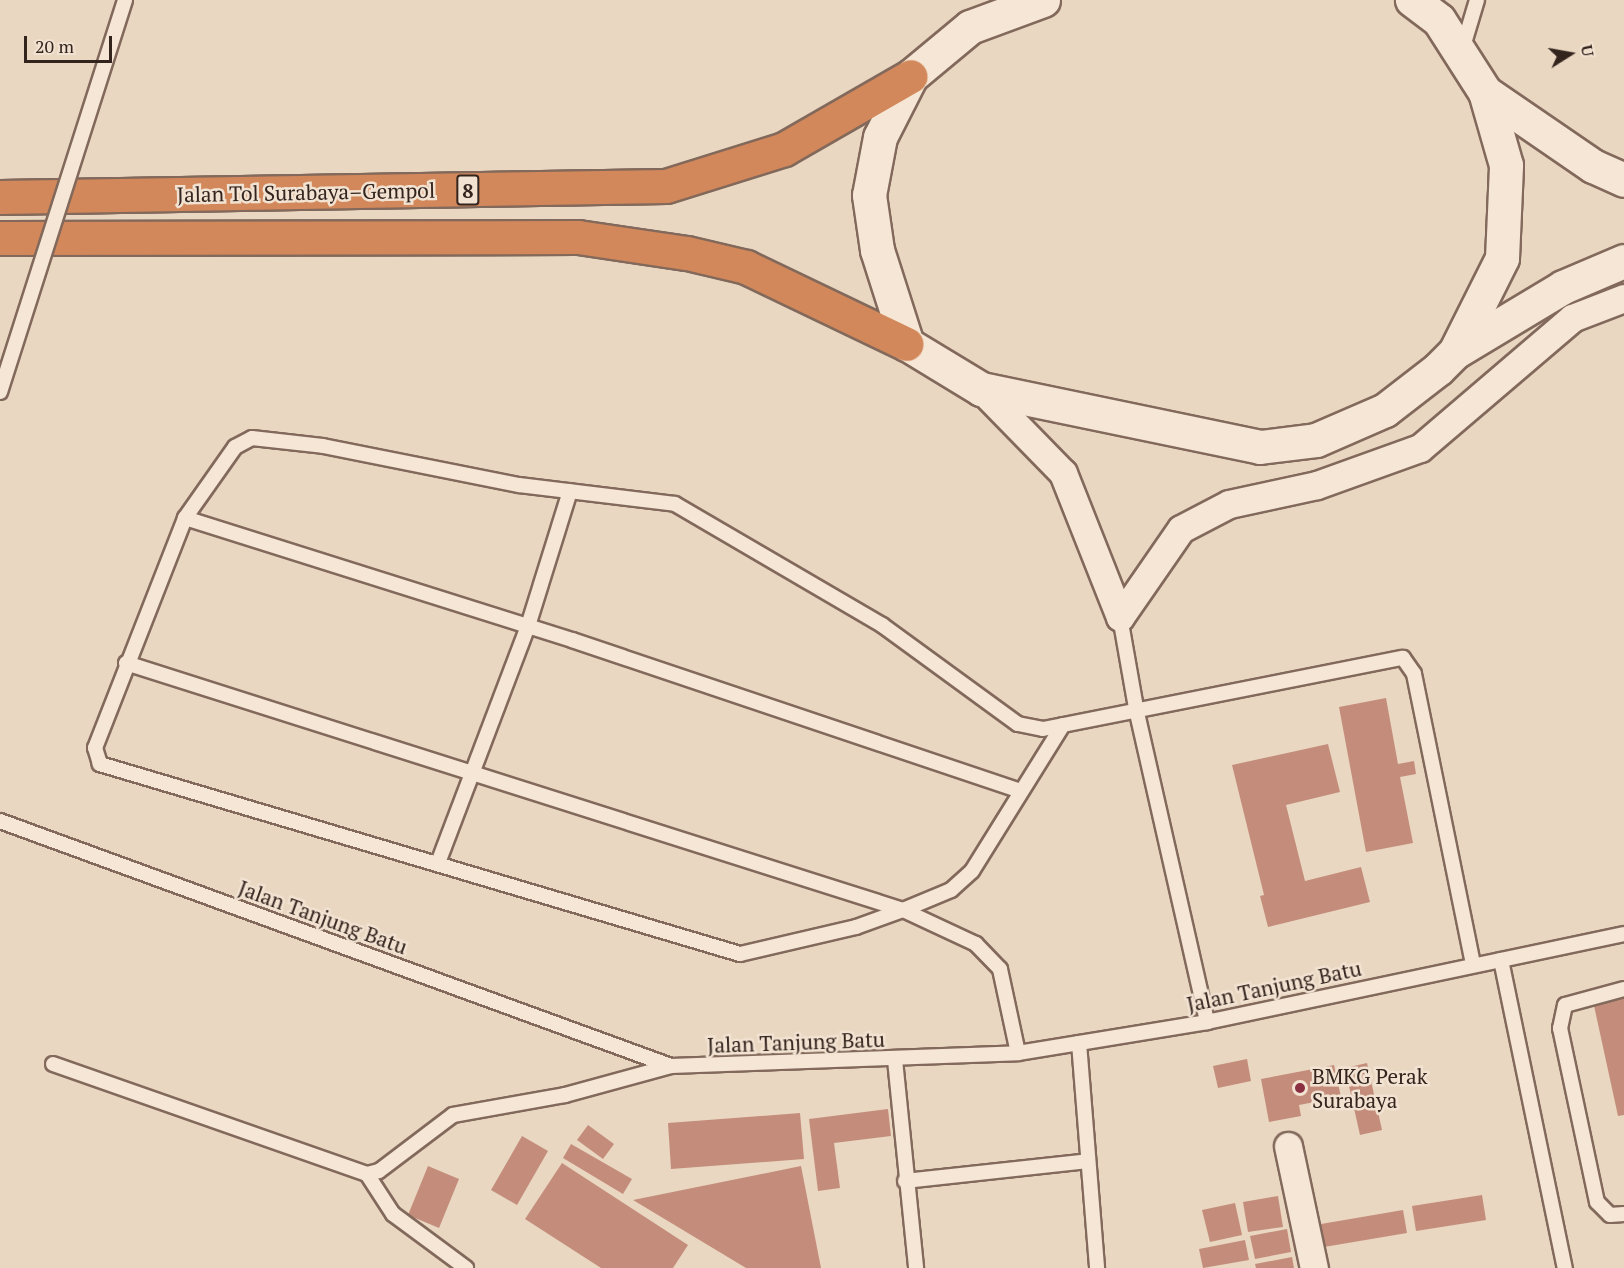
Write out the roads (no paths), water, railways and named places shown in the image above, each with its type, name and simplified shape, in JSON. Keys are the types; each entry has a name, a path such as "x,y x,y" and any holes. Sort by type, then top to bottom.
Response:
{"highway":[{"name":"Jalan Tol Surabaya–Gempol","path":"0,197 666,186 784,149 911,76"},
{"name":"Jalan Tol Surabaya–Gempol","path":"0,238 578,237 687,253 746,267 907,344"}],"main road":[{"path":"1043,0 970,27 911,76 880,137 869,195 877,250 907,344 981,389 1260,447 1316,440 1385,410 1455,352 1563,287 1624,261"},
{"path":"1412,0 1439,20 1485,92 1506,165 1502,258 1455,352"},
{"path":"1485,92 1593,166 1624,180"}],"street":[{"path":"1120,617 1181,529 1229,504 1317,485 1420,448 1572,318 1624,298"},
{"path":"981,389 1063,473 1120,617"},
{"path":"1288,1146 1314,1268"}],"lane":[{"path":"0,392 125,0"},
{"path":"970,27 991,0"},
{"path":"1461,53 1477,0"},
{"path":"1063,725 972,871 951,890 856,927 740,954 100,764 95,748 126,663 185,518 236,447 252,438 570,490 675,504 882,625 1018,724 1042,729 1063,725 1137,713 1403,658 1414,674 1473,965"},
{"path":"438,864 528,626 570,490"},
{"path":"185,518 528,626 1020,791"},
{"path":"1120,617 1137,713 1207,1022"},
{"path":"126,663 903,910 976,944 1000,969 1018,1053"},
{"name":"Jalan Tanjung Batu","path":"0,821 671,1066 895,1060 1018,1053 1207,1022 1624,934"},
{"path":"1501,960 1565,1268"},
{"path":"1624,989 1565,1005 1560,1028 1597,1202 1610,1215 1624,1214"},
{"path":"1079,1043 1097,1268"},
{"path":"895,1060 905,1180 916,1268"},
{"path":"53,1064 367,1174 379,1171 453,1115 565,1095 671,1066"},
{"path":"905,1180 1088,1161"},
{"path":"367,1174 393,1214 466,1268"}],"place":[{"name":"BMKG Perak Surabaya","path":"1300,1088"}]}
